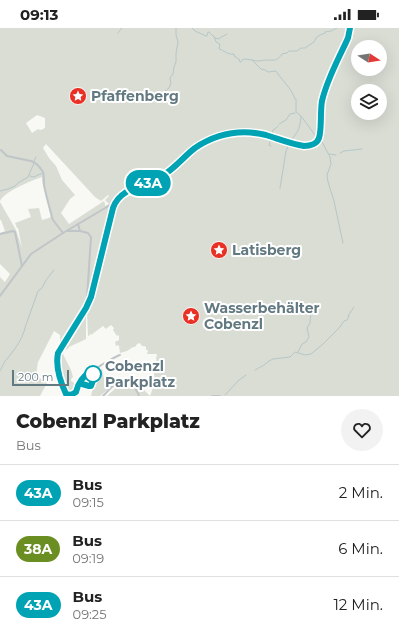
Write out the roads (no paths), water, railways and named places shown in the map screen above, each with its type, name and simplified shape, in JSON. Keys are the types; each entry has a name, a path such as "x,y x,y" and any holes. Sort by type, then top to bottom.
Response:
{"street":[{"path":"76,392 71,395 67,395 59,374 57,363 58,356 93,292 114,204 118,198 122,194 166,174 193,149 205,142 227,134 246,133 263,135 304,146 311,146 319,139 324,92 348,38 350,28"},
{"path":"1,150 7,156 35,162 43,174 44,185 53,220 63,233"},
{"path":"66,232 114,204"},
{"path":"78,224 80,231"},
{"path":"0,234 13,231 15,232 22,266"},
{"path":"0,296 31,254 63,233 80,231 88,233 91,237 87,297 88,303"},
{"path":"76,396 77,388 87,373 120,355"},
{"path":"103,396 116,384 123,382 132,385 139,396"},
{"path":"212,396 220,396"}],"waterway":[{"path":"118,33 122,28"},
{"path":"156,100 169,88 171,83 170,78 173,74 176,62 178,42 176,28"},
{"path":"192,28 206,36 209,32 214,36 216,42 220,44 219,49 229,54 234,54 240,62 243,59 259,61 277,59 282,54 289,51 297,51 301,48 305,48 314,42 320,35 337,28"},
{"path":"215,38 218,39 227,34"},
{"path":"252,60 261,69 268,72 276,71 296,99 296,112 321,140 330,157 331,164 327,175 328,182 334,201 343,243"},
{"path":"279,124 286,120 290,114 295,113"},
{"path":"292,139 299,129 301,117"},
{"path":"272,135 273,130 278,126"},
{"path":"271,138 269,145 271,146"},
{"path":"280,188 286,151 289,144"},
{"path":"340,153 344,151 362,149"},
{"path":"329,154 336,155"},
{"path":"34,161 36,157"},
{"path":"0,191 15,186 28,177 34,163"},
{"path":"30,176 34,177 42,174"},
{"path":"0,371 5,361 22,337 38,291 42,288 54,270"},
{"path":"348,316 354,307"},
{"path":"298,352 302,344 306,342 309,337 307,328 310,323 311,308"},
{"path":"255,370 273,359 290,357 295,352 305,355 311,354 323,344 344,321 347,320 349,316"},
{"path":"225,395 239,380 246,375"}],"place":[{"name":"Pfaffenberg","path":"78,96"},
{"name":"Latisberg","path":"219,250"},
{"name":"Wasserbehälter Cobenzl","path":"191,316"},
{"name":"Cobenzl Parkplatz","path":"93,374"}]}
